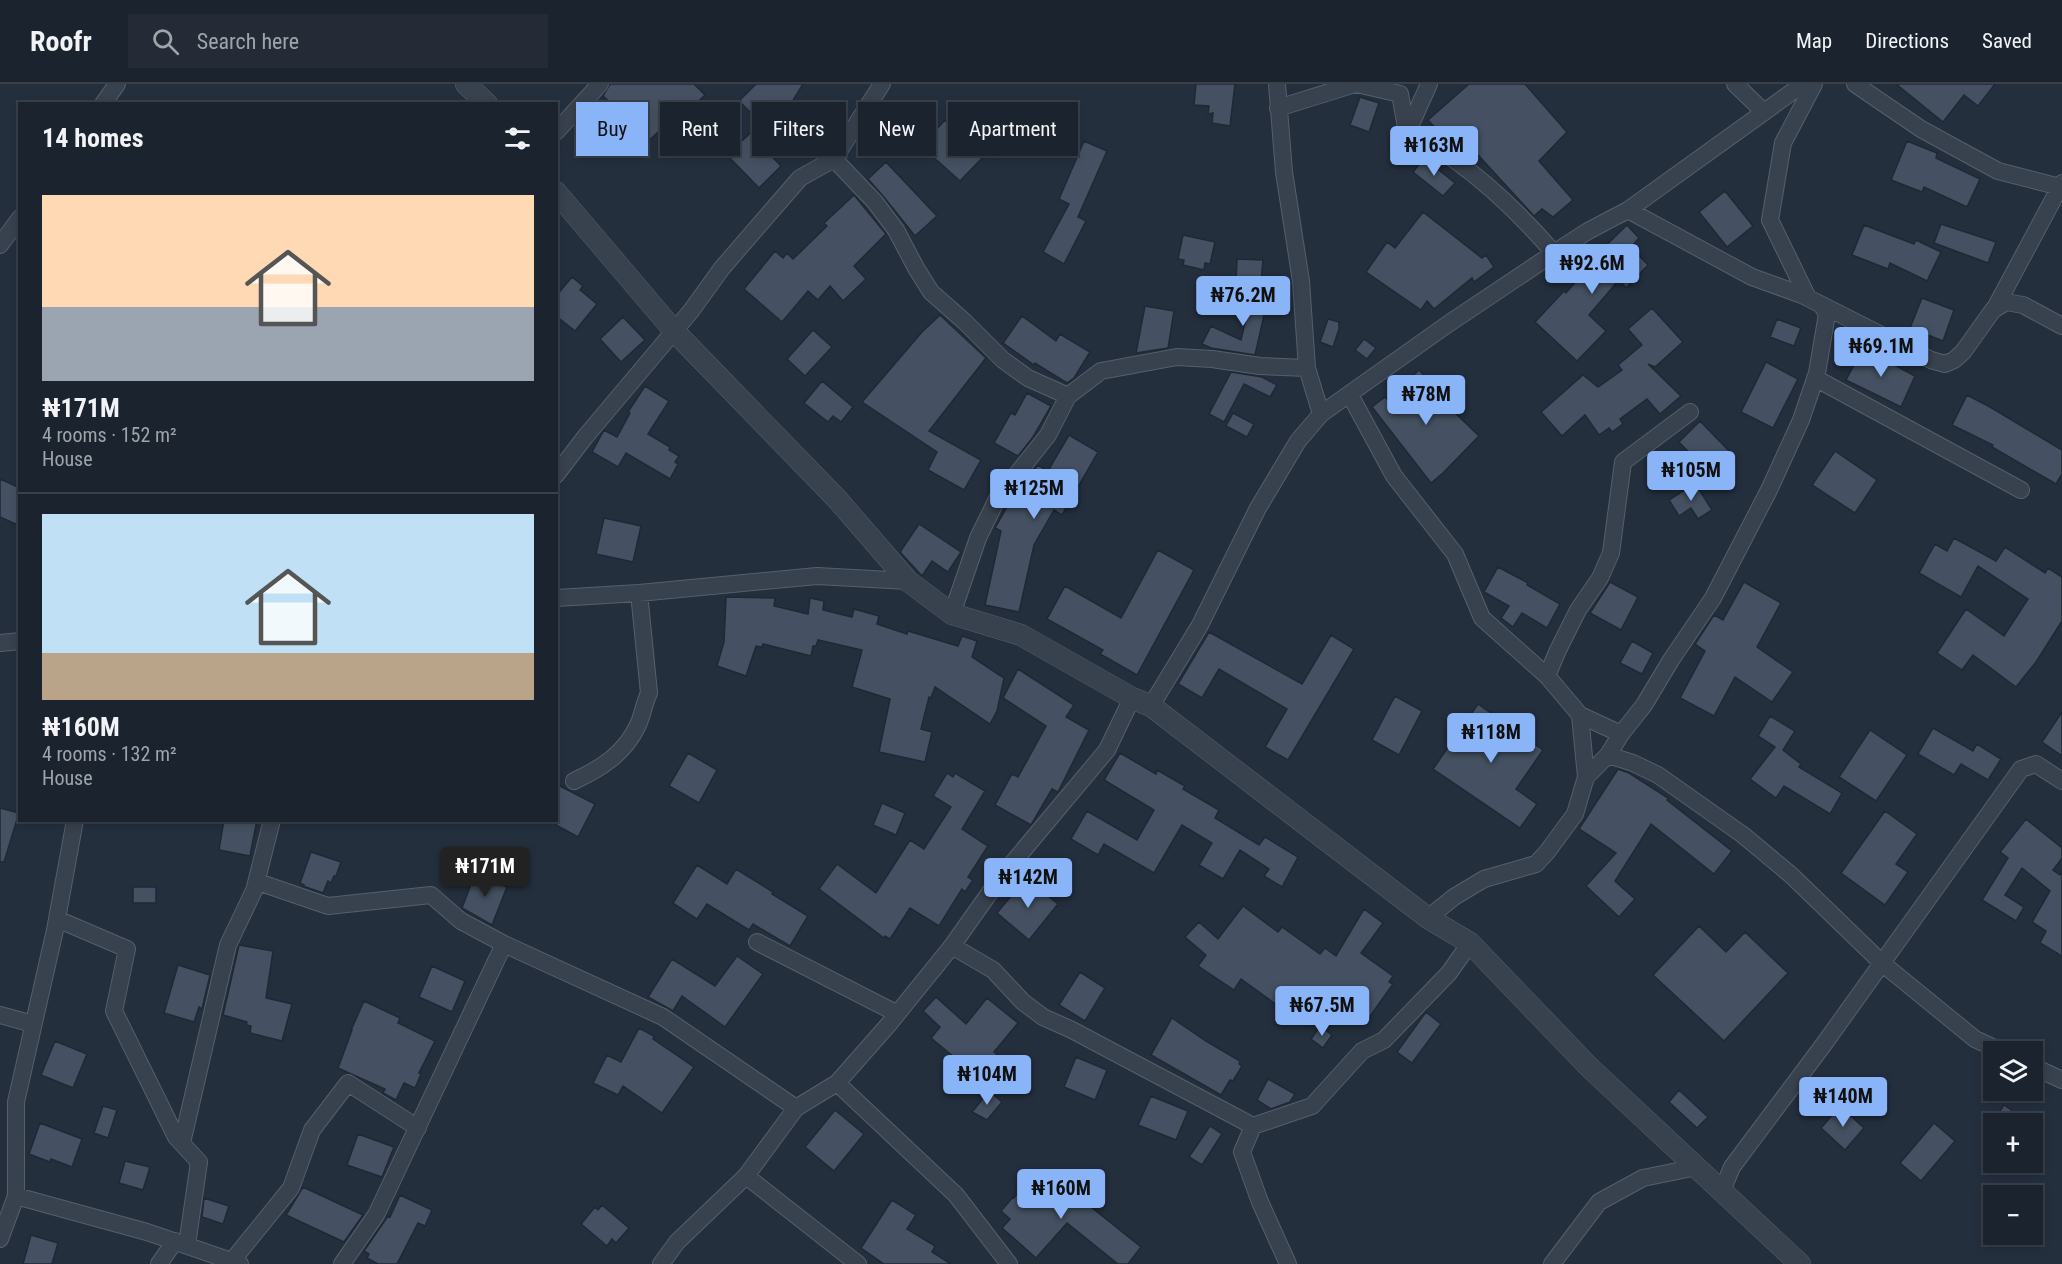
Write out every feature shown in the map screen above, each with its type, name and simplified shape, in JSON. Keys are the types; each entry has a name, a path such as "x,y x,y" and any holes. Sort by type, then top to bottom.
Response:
{"street":[{"path":"104,102 117,84"},
{"path":"466,84 485,102"},
{"path":"558,130 600,84"},
{"path":"1277,84 1284,172 1301,281 1307,368 1321,414"},
{"path":"1278,108 1356,84 1400,94 1407,133"},
{"path":"1407,133 1429,84"},
{"path":"1735,84 1764,111"},
{"path":"661,1264 677,1242 746,1176 796,1108 837,1083 889,1024 952,946 1000,878 1107,750 1200,626 1258,508 1298,441 1321,414 1448,324 1554,253 1588,231 1628,210 1803,84"},
{"path":"1586,777 1608,755 1644,705 1713,598 1769,490 1801,420 1815,378 1827,314 1815,302 1770,220 1783,143 1814,84"},
{"path":"1628,210 1752,277 1815,302 1931,360 1945,364 1954,360 1963,352 1993,310 2061,184 1998,171 1922,129 1855,84"},
{"path":"558,472 585,437 675,332 723,268 800,178 834,159 880,85"},
{"path":"1407,133 1451,157 1492,189 1523,217 1554,253"},
{"path":"834,159 875,202 897,230 931,292 965,322 1002,360 1028,378 1068,396"},
{"path":"558,194 675,332 837,499 908,581 952,614 1021,635 1141,702 1428,918 1470,943 1589,1067 1800,1264"},
{"path":"0,244 18,221"},
{"path":"1993,310 2006,302 2023,305 2062,326"},
{"path":"952,614 978,538 997,499 1048,435 1068,396 1101,371 1177,357 1260,366 1307,368"},
{"path":"1815,378 2021,490"},
{"path":"1350,395 1394,476 1455,554 1482,618 1547,675 1580,715 1621,734"},
{"path":"1547,675 1578,610 1600,578 1611,553 1623,462 1690,412"},
{"path":"558,598 639,593 817,576 908,581"},
{"path":"574,781 607,764 620,753 638,724 649,693 639,593"},
{"path":"0,643 18,641"},
{"path":"1428,918 1454,897 1484,879 1536,864 1575,814 1586,777 1580,715"},
{"path":"1608,755 1633,763 1658,775 1743,835 1791,874 1883,964 1983,1042"},
{"path":"1722,1191 1732,1167 1883,964 2021,769 2036,764 2062,781"},
{"path":"0,1239 16,1196 16,1102 57,919 75,822"},
{"path":"255,887 271,822"},
{"path":"182,1143 228,945 258,882 328,906 431,895 461,921 504,944 663,1017 796,1108"},
{"path":"57,919 127,950 114,1011 176,1137 199,1162 181,1243 161,1262"},
{"path":"757,942 896,1013"},
{"path":"952,946 993,970 1023,1002 1043,1017 1072,1030 1253,1126 1312,1106 1362,1051 1384,1040 1449,973 1470,943"},
{"path":"342,1264 376,1215 504,944"},
{"path":"0,1015 33,1024"},
{"path":"2043,1071 2062,1080"},
{"path":"16,1196 181,1243 236,1263 291,1188 312,1130 348,1083 418,1128"},
{"path":"837,1083 956,1195 1009,1264"},
{"path":"1253,1126 1242,1152 1260,1202 1288,1264"},
{"path":"1552,1264 1599,1202 1643,1178 1697,1167"},
{"path":"746,1176 858,1264"}],"building":[{"path":"610,84 694,84 705,95 698,102 660,102 660,130 648,141 648,102 609,102 603,96"},
{"path":"756,84 803,84 792,102 752,102 752,114 739,101"},
{"path":"1196,84 1235,84 1230,126 1212,123 1213,113 1208,114 1209,106 1194,105"},
{"path":"1469,84 1525,84 1567,132 1539,161 1573,200 1553,217 1542,209 1534,216 1478,155 1472,160 1449,143 1428,120"},
{"path":"1896,84 1995,84 1978,106 1964,95 1943,122"},
{"path":"1360,97 1379,103 1369,132 1350,125"},
{"path":"945,120 948,123 948,156 984,156 960,181 932,156 936,156 936,130"},
{"path":"752,131 752,156 771,156 781,166 759,188 728,156 740,156 740,143"},
{"path":"1084,141 1107,151 1078,217 1086,221 1064,264 1043,252 1069,204 1059,199"},
{"path":"1907,141 1937,153 1936,158 1980,179 1967,207 1924,187 1922,192 1891,180"},
{"path":"1424,158 1455,183 1443,196 1413,172"},
{"path":"886,162 937,216 915,236 868,179"},
{"path":"1725,191 1753,226 1727,247 1699,212"},
{"path":"854,195 886,234 854,266 866,279 843,301 830,286 818,300 808,291 782,322 744,289 775,251 783,258 787,253 793,259 827,226 824,223"},
{"path":"1423,212 1482,258 1486,255 1494,267 1474,282 1472,278 1434,309 1427,301 1421,310 1366,272 1387,242 1395,248"},
{"path":"1941,224 1996,242 1988,263 1934,243"},
{"path":"1627,225 1639,238 1631,247 1648,265 1626,288 1619,280 1589,315 1606,331 1577,361 1535,322 1564,291 1566,293 1596,258 1595,256"},
{"path":"1864,225 1914,244 1916,240 1941,252 1927,281 1890,263 1888,269 1852,255"},
{"path":"1183,235 1215,242 1210,264 1205,263 1204,270 1183,265 1184,260 1178,259"},
{"path":"1237,259 1263,260 1261,282 1236,281"},
{"path":"572,277 583,286 580,290 597,304 575,331 558,318 558,294"},
{"path":"1254,285 1270,289 1255,355 1211,348 1202,344 1211,326 1241,340"},
{"path":"1922,298 1954,310 1943,341 1910,328"},
{"path":"1145,306 1174,311 1168,348 1136,353"},
{"path":"1652,308 1683,342 1655,367 1648,364 1681,396 1660,414 1647,399 1620,419 1623,424 1612,432 1609,428 1599,435 1585,415 1562,436 1541,412 1583,375 1598,387 1622,370 1618,365 1642,345 1628,329"},
{"path":"940,315 986,358 929,431 981,460 964,490 928,470 937,452 862,402 922,332"},
{"path":"1022,316 1056,341 1060,334 1090,352 1074,378 1067,383 1035,363 1034,365 1003,343"},
{"path":"623,317 645,340 621,362 600,339"},
{"path":"1328,319 1339,322 1333,347 1320,342"},
{"path":"1777,319 1801,328 1794,346 1770,337"},
{"path":"813,330 832,347 805,376 787,359"},
{"path":"1364,339 1376,348 1367,359 1355,350"},
{"path":"1863,348 1915,376 1901,407 1846,380"},
{"path":"1766,362 1798,379 1773,428 1741,412"},
{"path":"1419,370 1447,400 1444,402 1479,436 1431,483 1372,407 1385,397 1387,399"},
{"path":"1231,372 1262,377 1277,385 1270,397 1244,384 1224,422 1209,414"},
{"path":"822,381 853,407 841,422 833,416 828,422 804,403"},
{"path":"645,386 669,401 648,434 670,447 669,450 679,456 675,462 678,464 670,479 626,453 618,467 592,452 604,430 617,437 630,413 628,412"},
{"path":"1027,393 1051,406 1033,437 1018,456 994,443 1011,413 1015,415"},
{"path":"1967,395 2062,450 2062,474 2056,484 1992,447 1993,445 1952,425"},
{"path":"1233,413 1254,424 1247,437 1226,426"},
{"path":"1700,421 1731,453 1710,474 1679,442"},
{"path":"1069,435 1098,452 1062,515 1054,510 1034,545 1019,612 985,605 1001,531 995,528 1012,498 1038,465 1048,471"},
{"path":"1835,451 1877,480 1855,513 1812,485"},
{"path":"0,479 18,487 18,525 0,517"},
{"path":"1695,483 1712,510 1698,519 1691,508 1679,516 1669,500"},
{"path":"604,518 641,526 633,562 596,554"},
{"path":"919,524 961,552 948,572 932,561 922,576 900,552"},
{"path":"1954,538 1996,561 2005,547 2045,573 2048,568 2062,577 2062,621 2036,662 2016,687 1973,655 1962,670 1937,653 1966,609 2004,636 2028,599 1978,566 1961,597 1919,573 1935,544 1947,551"},
{"path":"1158,550 1194,570 1137,675 1100,654 1103,650 1047,619 1065,586 1121,618"},
{"path":"1498,567 1560,604 1547,628 1522,613 1513,627 1501,618 1509,606 1484,592"},
{"path":"1610,582 1638,597 1621,630 1590,613"},
{"path":"1744,582 1781,603 1757,647 1793,672 1772,702 1735,677 1714,716 1680,698 1705,651 1695,644 1714,615 1723,620"},
{"path":"726,597 775,598 774,606 808,614 810,598 824,601 823,610 852,617 854,609 879,616 877,624 907,634 908,631 958,646 962,636 977,641 972,657 1004,678 997,711 990,724 935,687 931,698 929,697 921,729 932,732 925,762 879,752 890,699 852,687 862,650 818,640 816,646 813,646 811,656 763,644 762,647 756,646 746,676 717,666 724,642"},
{"path":"1209,632 1302,684 1331,635 1354,649 1288,760 1265,747 1287,709 1219,669 1202,698 1178,684"},
{"path":"1632,641 1653,653 1642,674 1620,663"},
{"path":"1018,669 1074,705 1066,717 1089,730 1058,792 1052,789 1031,825 995,805 1012,774 1018,777 1046,726 1003,698"},
{"path":"1395,696 1422,711 1399,755 1372,740"},
{"path":"1478,704 1543,750 1516,789 1537,804 1520,828 1433,769"},
{"path":"2062,712 2062,756 2042,742"},
{"path":"1770,716 1795,731 1783,750 1801,764 1799,767 1842,793 1830,814 1784,786 1776,798 1750,779 1775,747 1758,736"},
{"path":"1933,728 1973,751 1977,744 2001,759 1988,780 1961,764 1954,775 1918,754"},
{"path":"1870,730 1907,755 1876,801 1839,777"},
{"path":"688,753 717,770 699,803 669,786"},
{"path":"1120,753 1156,774 1157,770 1185,786 1183,789 1219,810 1215,818 1259,845 1265,837 1298,857 1282,887 1264,876 1269,869 1240,850 1223,879 1199,865 1212,843 1182,825 1154,873 1104,844 1098,855 1071,839 1087,811 1137,840 1154,810 1104,780"},
{"path":"1618,769 1629,773 1668,798 1667,800 1732,851 1714,874 1651,824 1615,881 1635,899 1619,917 1586,886 1616,853 1579,829"},
{"path":"947,773 953,777 955,773 985,791 962,829 988,846 968,877 973,880 965,892 962,889 939,926 910,908 890,939 885,936 884,938 819,889 837,864 876,893 910,840 924,849 951,807 933,796"},
{"path":"558,785 595,804 578,837 556,825 558,822"},
{"path":"882,803 905,813 896,835 873,825"},
{"path":"0,808 18,813 18,816 4,862 0,862"},
{"path":"1885,811 1917,834 1896,864 1908,872 1885,905 1841,873"},
{"path":"2026,819 2062,848 2062,858 2053,870 2060,875 2062,872 2062,956 2040,943 2046,931 2032,922 2050,891 2022,868 2005,895 2024,907 2016,921 1982,900 2008,858 2000,852"},
{"path":"224,822 257,822 250,856 219,850"},
{"path":"311,852 341,862 336,876 331,883 328,881 323,893 300,883"},
{"path":"697,865 727,884 736,869 808,916 790,946 753,924 749,930 707,904 697,919 673,903"},
{"path":"485,874 499,879 497,883 507,887 492,925 462,908 473,879 482,882"},
{"path":"1026,878 1058,904 1029,940 997,913"},
{"path":"133,887 156,887 156,903 133,903"},
{"path":"1243,906 1278,932 1282,927 1320,954 1325,948 1336,956 1364,909 1383,923 1361,953 1393,976 1389,982 1393,984 1366,1022 1329,996 1307,1027 1241,979 1234,990 1198,966 1206,955 1185,937 1199,922 1218,939"},
{"path":"1699,926 1726,952 1745,932 1788,973 1724,1041 1653,975"},
{"path":"239,945 273,951 266,998 292,1004 282,1041 250,1033 251,1026 246,1025 247,1022 223,1015"},
{"path":"737,956 763,974 725,1027 682,996 673,1011 648,997 672,959 715,986"},
{"path":"178,965 210,975 202,1009 199,1007 194,1022 164,1013"},
{"path":"432,966 465,981 452,1012 419,997"},
{"path":"1080,972 1105,988 1085,1021 1059,1005"},
{"path":"936,997 966,1024 987,998 1018,1023 994,1052 1007,1063 989,1086 931,1038 940,1027 923,1011"},
{"path":"364,1001 400,1018 398,1023 435,1041 419,1073 421,1074 415,1088 404,1083 396,1100 383,1093 385,1089 338,1068"},
{"path":"1426,1012 1441,1024 1412,1063 1397,1052"},
{"path":"1172,1018 1240,1061 1239,1064 1242,1066 1221,1095 1151,1055"},
{"path":"1320,1026 1332,1035 1323,1048 1311,1039"},
{"path":"639,1028 654,1036 653,1039 694,1067 662,1113 623,1086 618,1095 593,1083 607,1055 621,1062"},
{"path":"55,1041 87,1054 73,1088 41,1075"},
{"path":"1076,1057 1107,1070 1095,1100 1064,1087"},
{"path":"1268,1079 1295,1094 1290,1102 1271,1109 1257,1100"},
{"path":"1679,1090 1708,1117 1697,1128 1669,1102"},
{"path":"989,1091 1002,1102 987,1120 972,1112"},
{"path":"1151,1096 1188,1111 1176,1140 1138,1125"},
{"path":"2004,1105 2015,1113 1999,1113"},
{"path":"103,1106 117,1110 108,1138 94,1133"},
{"path":"1840,1106 1864,1128 1845,1150 1821,1128"},
{"path":"835,1110 864,1134 834,1171 805,1147"},
{"path":"40,1123 82,1139 72,1167 29,1154"},
{"path":"1934,1123 1955,1141 1921,1181 1900,1163"},
{"path":"1210,1126 1222,1134 1202,1165 1189,1157"},
{"path":"358,1134 394,1147 382,1177 347,1165"},
{"path":"125,1161 150,1167 143,1190 119,1183"},
{"path":"1038,1169 1069,1194 1071,1191 1141,1247 1128,1264 1118,1264 1067,1223 1036,1258 1002,1228 1010,1219 1001,1211"},
{"path":"303,1187 363,1215 344,1242 286,1215"},
{"path":"400,1195 432,1210 425,1226 418,1223 397,1264 378,1264 367,1258 369,1254 364,1251 388,1216 390,1217"},
{"path":"204,1198 229,1206 223,1224 202,1217"},
{"path":"892,1200 916,1215 907,1229 935,1246 932,1252 951,1264 884,1264 861,1248"},
{"path":"602,1205 629,1228 616,1243 612,1239 607,1246 581,1224 595,1207 598,1210"},
{"path":"31,1235 58,1243 52,1264 23,1264"}]}
